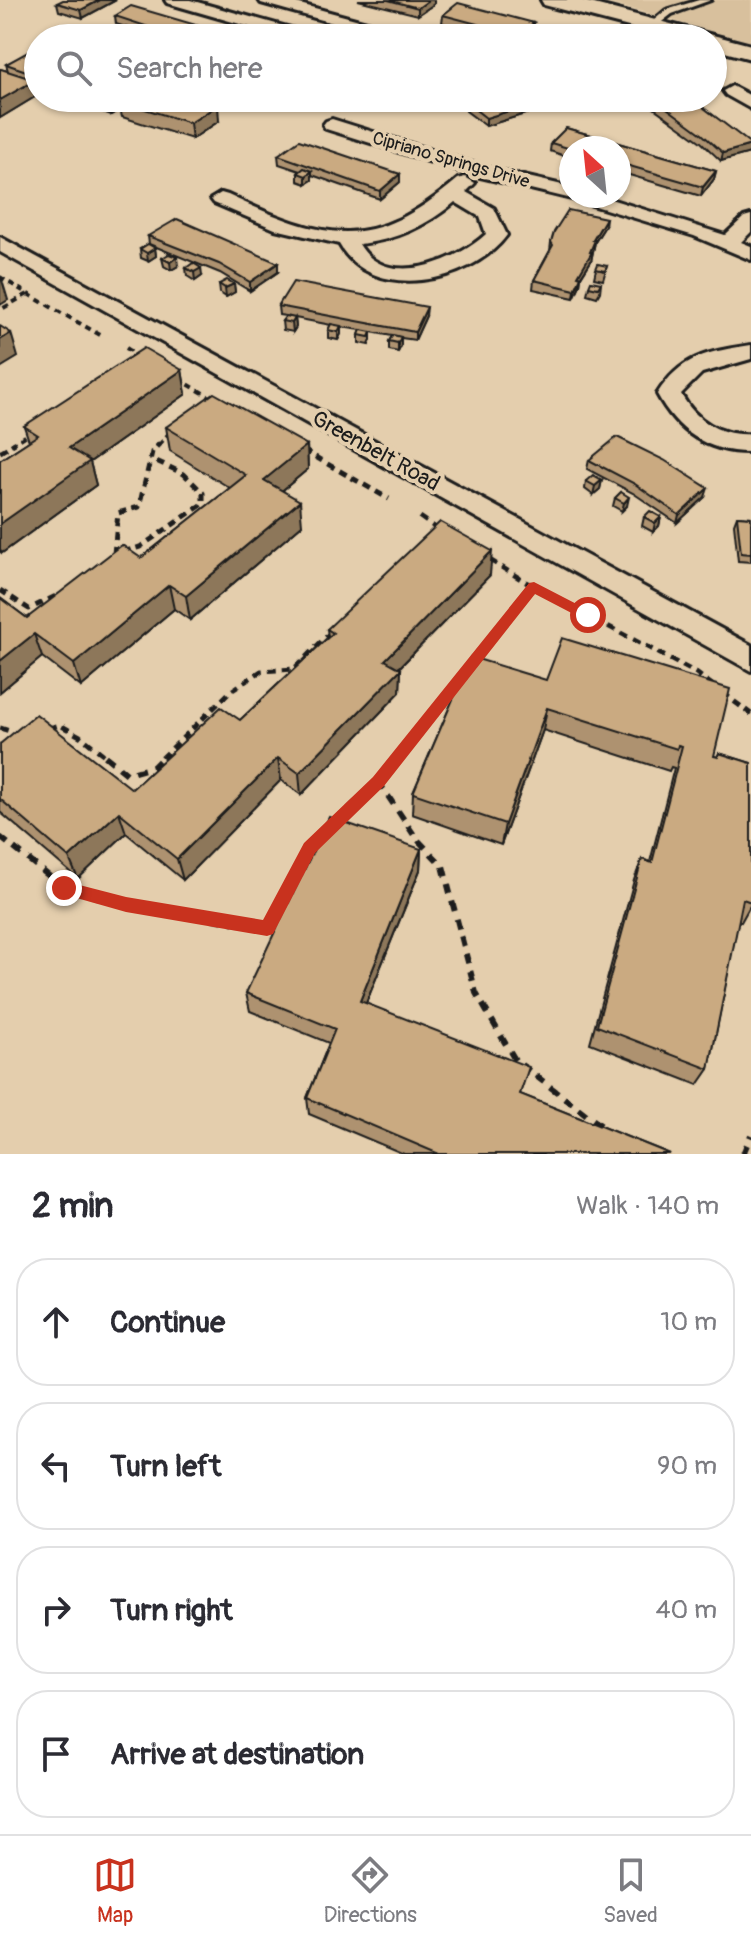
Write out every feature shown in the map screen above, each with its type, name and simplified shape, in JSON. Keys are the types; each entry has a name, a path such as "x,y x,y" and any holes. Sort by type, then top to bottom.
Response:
{"street":[{"path":"173,0 257,24"},
{"path":"267,0 354,24"},
{"path":"552,0 620,24"},
{"path":"727,46 751,52"},
{"path":"732,91 751,104"},
{"name":"Cipriano Springs Drive","path":"332,125 479,171 559,190"},
{"path":"221,199 278,226 346,239 413,226 479,171"},
{"path":"346,239 357,259 392,274 425,273 454,264 479,251 497,235 496,226 484,208 452,194"},
{"path":"619,208 729,242 751,254"},
{"path":"729,242 751,221"},
{"name":"Greenbelt Road","path":"0,243 751,659"},
{"path":"751,352 708,361 679,375 669,394 677,413 695,429 721,439 751,443"}],"lane":[{"path":"653,24 669,12 707,0"}],"path":[{"path":"0,277 102,336"},
{"path":"0,310 28,294"},
{"path":"126,348 143,358 130,366"},
{"path":"177,378 225,406"},
{"path":"204,405 212,399"},
{"path":"0,452 39,427"},
{"path":"114,554 118,513 139,507 150,458 164,436 175,428"},
{"path":"294,445 389,499"},
{"path":"104,563 114,554 140,547 203,504 203,493 184,474 150,458"},
{"path":"420,517 450,536"},
{"path":"427,539 438,528"},
{"path":"486,557 534,587 696,673 751,714"},
{"path":"0,837 64,888 126,904 267,928 309,848 378,781 534,587"},
{"path":"0,590 29,609 71,589"},
{"path":"35,732 60,725 80,736 127,774 153,767 231,691 261,671 294,669 338,625"},
{"path":"0,728 23,735 12,745"},
{"path":"378,781 416,838 443,866 476,993 515,1060 619,1139"},
{"path":"743,1154 751,1135"}],"shaded area":[{"path":"596,0 751,0 751,42 727,35 727,24 687,24"}],"building":[{"path":"63,0 100,0 81,10 57,3"},
{"path":"388,0 429,0 418,8"},
{"path":"458,3 534,23 477,24 443,15"},
{"path":"131,6 192,24 139,24 115,16"},
{"path":"24,54 24,70 6,64"},
{"path":"0,69 24,76 24,86 0,100"},
{"path":"154,112 207,112 190,123"},
{"path":"478,112 506,112 486,118"},
{"path":"672,112 709,112 751,145 723,153"},
{"path":"566,128 594,136 559,136 559,145 551,143"},
{"path":"299,140 400,174 380,191 278,155"},
{"path":"631,147 716,171 703,187 631,166"},
{"path":"304,168 312,171 306,176 298,173"},
{"path":"568,210 606,218 593,240 592,252 578,276 581,277 575,290 534,280 553,245 554,232"},
{"path":"177,219 278,263 250,282 219,264 148,236"},
{"path":"148,244 155,248 147,253 140,249"},
{"path":"169,254 177,257 170,262 162,258"},
{"path":"193,263 201,268 194,272 186,268"},
{"path":"598,264 607,266 605,271 596,269"},
{"path":"227,280 234,284 225,288 219,284"},
{"path":"591,281 601,283 598,288 589,286"},
{"path":"293,282 427,307 415,332 278,306"},
{"path":"286,316 295,318 292,323 282,321"},
{"path":"331,324 341,326 338,332 328,330"},
{"path":"0,326 11,333 0,340"},
{"path":"361,330 371,332 369,337 359,335"},
{"path":"393,335 401,337 398,343 389,341"},
{"path":"144,348 182,370 69,448 90,461 0,524 0,460 38,435 24,426"},
{"path":"214,393 307,445 264,480 300,501 186,596 169,585 74,664 34,634 0,661 0,598 27,618 122,545 141,558 246,475 166,427"},
{"path":"617,437 664,460 708,488 679,515 635,484 589,460"},
{"path":"593,475 602,480 595,486 586,481"},
{"path":"621,492 629,497 624,503 615,498"},
{"path":"650,511 661,517 655,523 644,517"},
{"path":"737,516 751,517 751,554 741,553"},
{"path":"440,522 492,551 385,660 401,669 299,773 278,758 177,859 119,812 69,858 0,799 0,744 36,714 132,789 221,707 240,720 333,633 327,629"},
{"path":"562,638 730,689 714,756 718,757 719,753 751,763 751,902 743,899 709,1069 597,1026 642,859 652,863 682,746 678,745 677,749 547,708 505,824 413,793 471,657 546,680"},
{"path":"329,817 421,849 360,1001 529,1067 520,1094 670,1154 439,1154 307,1098 335,1029 246,993"}],"route":[{"path":"64,888 126,904 267,928 309,848 378,781 534,587 588,615"}]}
